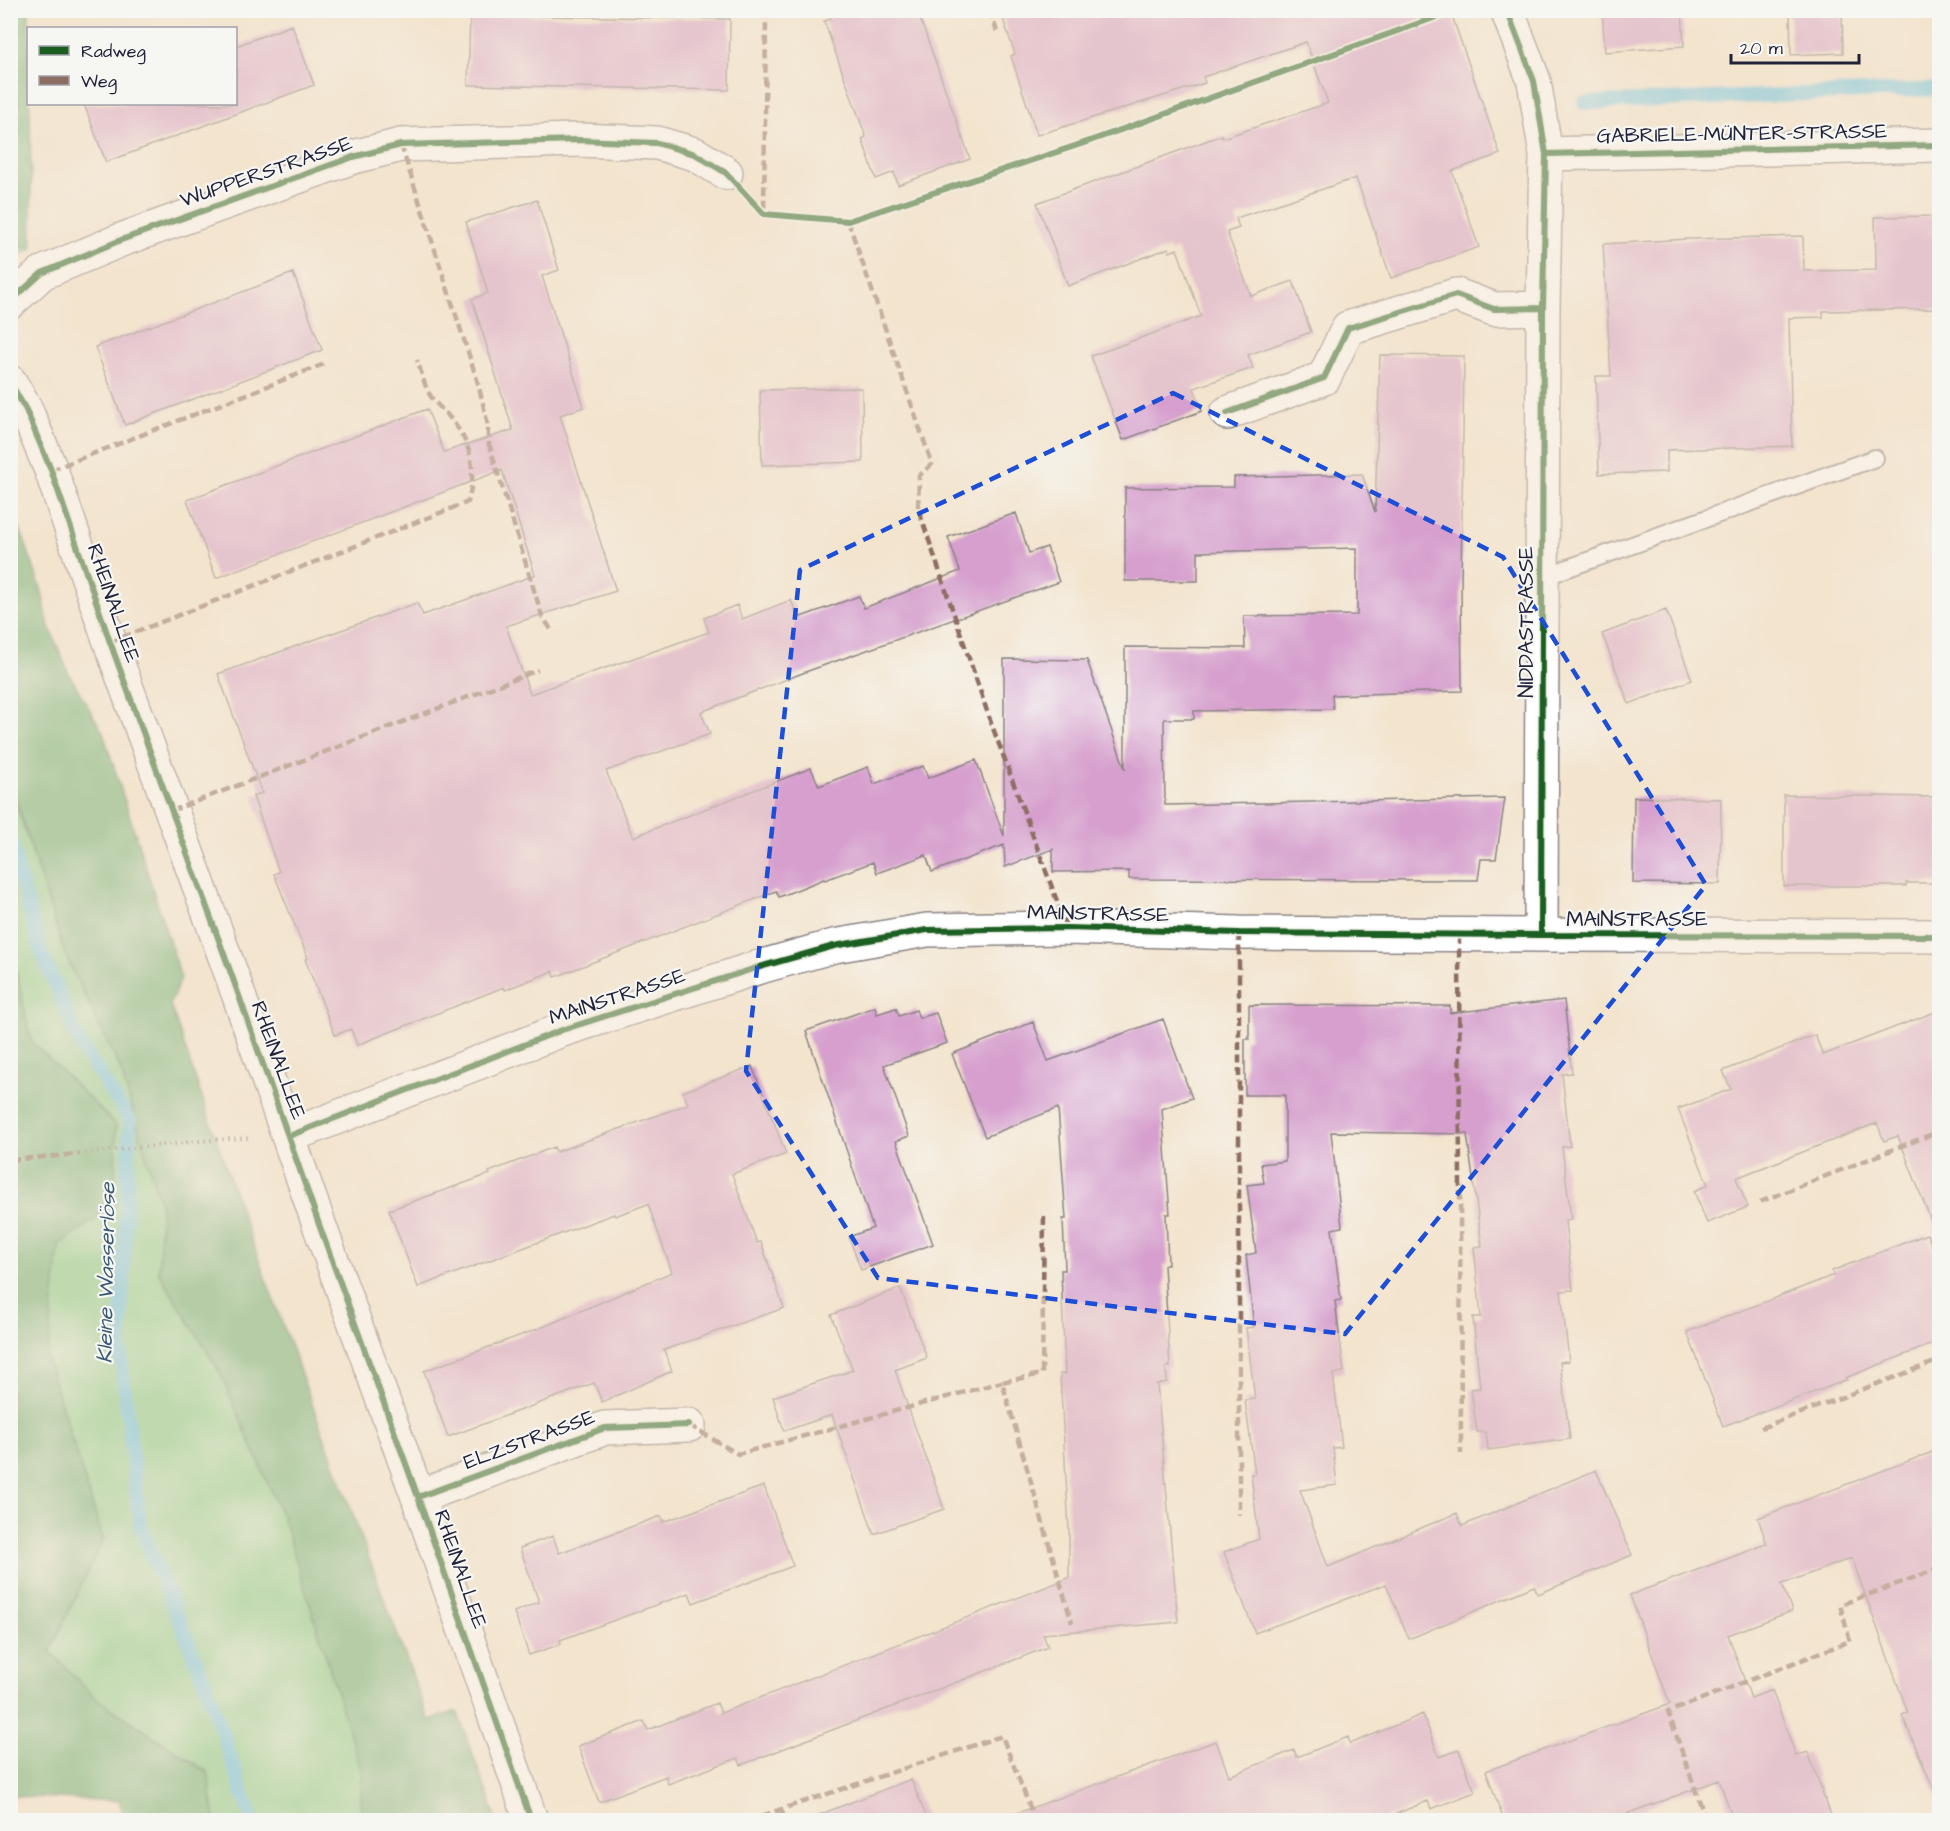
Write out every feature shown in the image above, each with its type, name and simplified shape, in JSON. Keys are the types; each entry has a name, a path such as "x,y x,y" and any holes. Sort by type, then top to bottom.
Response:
{"street":[{"name":"NIDDASTRASSE","path":"1507,10 1534,81 1546,154 1543,308 1541,935"},
{"name":"WUPPERSTRASSE","path":"10,302 42,273 121,240 352,156 400,145 578,140 657,143 695,154 726,173"},
{"name":"GABRIELE-MÜNTER-STRASSE","path":"1546,154 1940,145"},
{"path":"1227,413 1324,378 1348,328 1456,295 1494,309 1543,308"},
{"name":"RHEINALLEE","path":"10,382 26,410 51,470 114,653 418,1497 531,1821"},
{"name":"MAINSTRASSE","path":"289,1136 562,1030 756,968 834,946 927,930 1067,928 1239,933 1940,936"},
{"name":"ELZSTRASSE","path":"418,1497 606,1428 689,1425"}],"lane":[{"path":"1543,577 1875,458"}],"path":[{"path":"79,1154 210,1140"}],"highlighted area":[{"path":"1173,393 1503,557 1706,885 1345,1334 878,1278 746,1071 800,570"}],"green space":[{"path":"10,11 29,11 27,105 30,105 32,248 11,244"},
{"path":"11,244 32,248 11,260"},
{"path":"10,500 41,588 49,626 69,674 103,732 181,978 170,1004 243,1217 429,1720 457,1711 497,1820 360,1820 362,1773 284,1521 220,1372 159,1273 161,1206 120,1068 66,957 11,785"},
{"path":"10,785 66,957 120,1068 161,1206 159,1273 220,1372 284,1521 362,1773 360,1820 215,1820 208,1772 94,1697 50,1651 103,1539 47,1359 59,1244 114,1206 116,1125 31,1041 11,945"},
{"path":"11,945 31,1041 116,1125 114,1206 59,1245 47,1359 103,1539 50,1651 94,1697 208,1773 215,1820 121,1820 120,1801 11,1796"}],"building":[{"path":"828,10 917,10 970,159 898,185 894,172 876,179 862,139 866,137 824,21 831,19"},
{"path":"1000,10 1450,10 1500,154 1452,171 1479,247 1391,278 1356,178 1236,218 1239,228 1227,232 1251,296 1293,281 1311,332 1248,355 1253,368 1194,388 1202,411 1123,440 1091,356 1201,316 1177,249 1170,252 1169,248 1068,286 1037,203 1222,135 1223,138 1328,103 1306,42 1203,77 1205,83 1037,135 1011,56 1015,54"},
{"path":"1602,10 1682,10 1684,46 1605,52"},
{"path":"1790,10 1842,10 1843,53 1791,55"},
{"path":"470,15 730,19 729,90 468,85"},
{"path":"292,25 314,85 106,162 84,105 237,105 237,46"},
{"path":"537,200 559,270 542,276 584,407 560,415 616,591 506,626 530,694 709,632 704,618 737,605 742,619 791,600 798,618 859,596 864,608 960,571 948,537 1016,513 1029,553 1047,547 1059,582 808,671 701,712 710,734 606,771 633,837 811,768 819,786 868,767 874,784 923,766 928,778 976,760 1004,836 1004,659 1087,660 1125,769 1125,647 1245,648 1244,616 1357,615 1357,548 1198,552 1198,581 1125,581 1125,488 1234,487 1234,477 1362,474 1375,512 1380,355 1464,356 1462,691 1332,695 1333,709 1194,711 1194,719 1164,719 1165,805 1505,798 1496,859 1481,859 1478,880 1129,879 1129,871 1053,872 1053,849 1005,867 1004,845 932,872 926,855 877,873 873,862 779,897 776,891 555,977 553,971 505,990 504,987 357,1045 351,1029 335,1035 305,959 308,958 274,874 279,872 253,796 262,793 218,674 417,603 423,615 535,575 502,470 216,578 187,500 427,409 444,452 513,430 472,299 488,293 466,222"},
{"path":"1940,216 1940,309 1823,311 1823,317 1789,318 1792,446 1667,450 1667,472 1599,474 1596,376 1611,376 1603,244 1803,236 1804,271 1876,270 1875,217"},
{"path":"293,273 322,350 125,425 95,347"},
{"path":"862,388 863,462 762,465 760,390"},
{"path":"1666,610 1692,680 1629,704 1602,634"},
{"path":"1784,795 1940,797 1940,883 1906,883 1906,886 1784,886"},
{"path":"1634,797 1721,799 1720,884 1633,883"},
{"path":"1564,1000 1572,1073 1562,1074 1570,1146 1562,1147 1571,1219 1565,1220 1573,1290 1561,1291 1569,1361 1560,1362 1570,1439 1488,1450 1486,1432 1477,1432 1471,1389 1480,1388 1473,1317 1481,1317 1474,1247 1482,1246 1467,1134 1331,1132 1342,1227 1332,1229 1341,1300 1335,1301 1344,1372 1333,1374 1342,1447 1333,1448 1337,1485 1300,1490 1328,1567 1457,1513 1462,1526 1596,1470 1632,1555 1538,1594 1534,1586 1409,1639 1386,1584 1255,1633 1224,1552 1259,1539 1251,1474 1255,1474 1245,1400 1255,1399 1246,1328 1254,1327 1246,1255 1256,1253 1247,1185 1264,1183 1261,1164 1285,1161 1285,1095 1245,1095 1245,1039 1249,1039 1249,1005 1450,1006 1450,1013"},
{"path":"875,1007 877,1014 896,1008 899,1016 916,1010 919,1018 936,1013 947,1043 884,1065 909,1136 896,1141 933,1244 861,1270 849,1237 873,1228 806,1031"},
{"path":"1940,1010 1940,1235 1937,1236 1898,1136 1884,1141 1877,1123 1736,1178 1748,1207 1707,1223 1694,1191 1708,1185 1678,1109 1731,1089 1723,1071 1815,1035 1823,1055"},
{"path":"1163,1019 1192,1098 1162,1109 1170,1214 1166,1214 1168,1265 1164,1265 1170,1367 1166,1367 1167,1382 1157,1384 1178,1622 1043,1634 1048,1647 741,1765 738,1758 668,1784 666,1776 599,1802 578,1746 644,1721 648,1730 717,1703 721,1713 1069,1578 1069,1530 1060,1374 1065,1374 1061,1270 1065,1270 1063,1219 1066,1219 1058,1108 985,1137 952,1054 1033,1022 1048,1061"},
{"path":"752,1066 786,1154 732,1174 757,1243 761,1242 784,1308 664,1350 672,1371 602,1402 594,1383 448,1437 424,1371 543,1327 672,1272 648,1204 615,1216 614,1214 418,1287 389,1210 490,1174 489,1172 554,1147 556,1152 688,1104 683,1092"},
{"path":"1927,1234 1940,1266 1940,1341 1845,1378 1847,1380 1723,1426 1687,1332 1834,1275 1832,1271"},
{"path":"900,1288 927,1358 895,1370 944,1509 874,1534 832,1415 784,1431 773,1397 853,1370 831,1315"},
{"path":"1940,1449 1940,1804 1902,1715 1908,1713 1852,1558 1782,1584 1792,1611 1728,1635 1751,1698 1772,1690 1796,1756 1808,1752 1833,1821 1734,1821 1719,1780 1607,1821 1504,1821 1486,1771 1670,1704 1630,1595 1767,1544 1758,1518"},
{"path":"764,1486 793,1566 693,1603 689,1593 560,1640 561,1644 529,1655 514,1612 539,1602 520,1548 553,1536 559,1553 661,1516 663,1522"},
{"path":"1423,1714 1439,1757 1459,1750 1475,1792 1431,1809 1428,1801 1378,1821 1010,1821 1009,1816 1216,1741 1229,1776 1294,1750 1297,1757 1348,1737 1350,1744"},
{"path":"911,1779 928,1821 811,1821 811,1818"}],"waterway":[{"path":"1584,103 1940,89"},
{"name":"Kleine Wasserlöse","path":"10,840 40,949 79,1042 130,1121 120,1348 140,1526 205,1682 252,1820"}],"marked path":[{"path":"764,10 766,16 764,214"},
{"path":"990,10 997,32"},
{"path":"401,145 478,383 488,425 488,441 542,616 552,631"},
{"path":"848,221 932,464 919,476 918,508 990,720 1067,928"},
{"path":"110,642 468,502 472,481 469,451 454,423 430,395 417,360"},
{"path":"51,470 327,363"},
{"path":"171,811 538,670"},
{"path":"1239,933 1239,1515"},
{"path":"1459,935 1461,1454"},
{"path":"1760,1202 1940,1131"},
{"path":"10,1160 79,1154"},
{"path":"1044,1216 1042,1374 1002,1382 1072,1623"},
{"path":"1761,1428 1940,1360"},
{"path":"689,1425 738,1454 1002,1382"},
{"path":"1706,1820 1668,1712 1850,1641 1840,1605 1940,1568"},
{"path":"749,1820 1002,1736 1035,1820"},
{"path":"781,1809 785,1820"}],"cycle path":[{"path":"10,302 42,273 121,240 353,157 401,145 578,140 657,143 695,154 726,173 764,214 848,221 1084,143 1456,10"},
{"path":"1507,10 1534,81 1546,154 1543,308 1541,935"},
{"path":"1546,154 1940,145"},
{"path":"1227,413 1324,378 1348,328 1456,295 1494,309 1543,308"},
{"path":"10,382 26,410 51,470 110,642 232,976 531,1820"},
{"path":"289,1136 562,1030 756,968 834,946 927,930 1067,928 1239,933 1940,936"},
{"path":"418,1497 605,1428 689,1425"}]}
